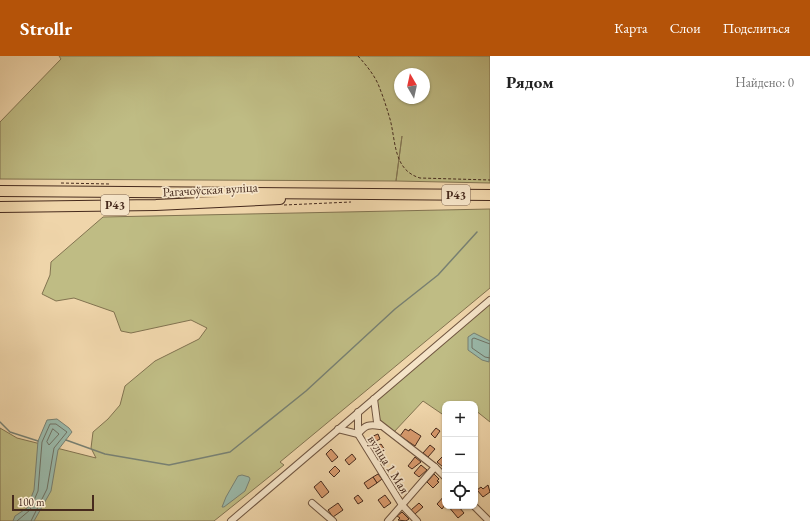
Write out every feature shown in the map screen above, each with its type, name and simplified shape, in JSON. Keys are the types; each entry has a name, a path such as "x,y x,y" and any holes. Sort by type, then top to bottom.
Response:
{"main road":[{"name":"Рагачоўская вуліца","path":"0,191 490,195"},
{"name":"Рагачоўская вуліца","path":"0,207 156,205 231,200 422,195"}],"street":[{"path":"231,521 490,300"},
{"name":"вуліца 1 Мая","path":"374,399 377,422 380,426 435,467 442,474"},
{"name":"вуліца 1 Мая","path":"358,412 358,434 402,505 417,521"},
{"name":"вуліца 1 Мая","path":"358,434 363,426 371,424 380,426"},
{"name":"вуліца 1 Мая","path":"338,429 358,434"},
{"name":"вуліца 1 Мая","path":"388,521 435,467"},
{"path":"312,504 333,521"},
{"path":"477,509 489,521"}],"path":[{"path":"358,56 373,75 380,88 390,118 395,153 405,169 412,175 420,178 490,180"}],"shaded area":[{"path":"59,56 490,56 490,183 396,181 0,179 0,122 61,59"},
{"path":"490,209 490,288 280,462 284,465 214,521 0,521 0,428 17,438 96,458 91,448 93,432 108,419 120,405 125,386 155,361 199,339 207,328 191,320 131,333 121,331 114,312 74,298 56,301 42,294 50,275 51,262 103,217"},
{"path":"490,304 490,422 478,412 478,401 442,401 442,414 423,401 393,433 380,421 377,400"}],"water":[{"path":"474,333 490,341 489,362 482,360 468,350 468,337"},
{"path":"57,419 72,432 58,450 51,491 34,521 13,521 15,516 27,508 34,490 38,441 47,420"},
{"path":"242,475 249,477 250,479 245,491 222,507 238,476"}],"building":[{"path":"436,428 440,431 435,438 431,434"},
{"path":"405,429 409,431 410,429 421,436 415,446 400,436"},
{"path":"378,434 380,439 374,442 371,437"},
{"path":"381,444 385,450 376,455 372,449"},
{"path":"430,445 435,449 428,457 423,453"},
{"path":"331,449 338,457 332,462 326,454"},
{"path":"352,454 356,459 349,465 345,460"},
{"path":"415,457 421,462 412,469 408,466"},
{"path":"442,457 442,466 437,462"},
{"path":"421,465 427,470 419,477 414,473"},
{"path":"335,466 340,471 334,477 329,472"},
{"path":"378,474 382,479 377,483 373,477"},
{"path":"434,474 439,479 437,481 439,482 433,488 427,482"},
{"path":"373,477 377,483 368,489 364,483"},
{"path":"321,481 329,492 322,498 314,487"},
{"path":"488,485 490,492 483,497 478,489 481,487 483,489"},
{"path":"358,495 363,501 358,504 354,498"},
{"path":"385,495 391,503 384,508 378,500"},
{"path":"442,498 442,509 437,504"},
{"path":"338,503 343,510 333,517 328,510"},
{"path":"419,503 423,507 415,514 411,510"},
{"path":"450,509 461,509 464,513 458,518"},
{"path":"402,512 409,519 406,521 398,520 400,518 397,516"}],"waterway":[{"path":"66,440 105,454 169,465 230,452 306,391 395,309 438,275 477,232"},
{"path":"0,422 10,432 38,441"}]}
